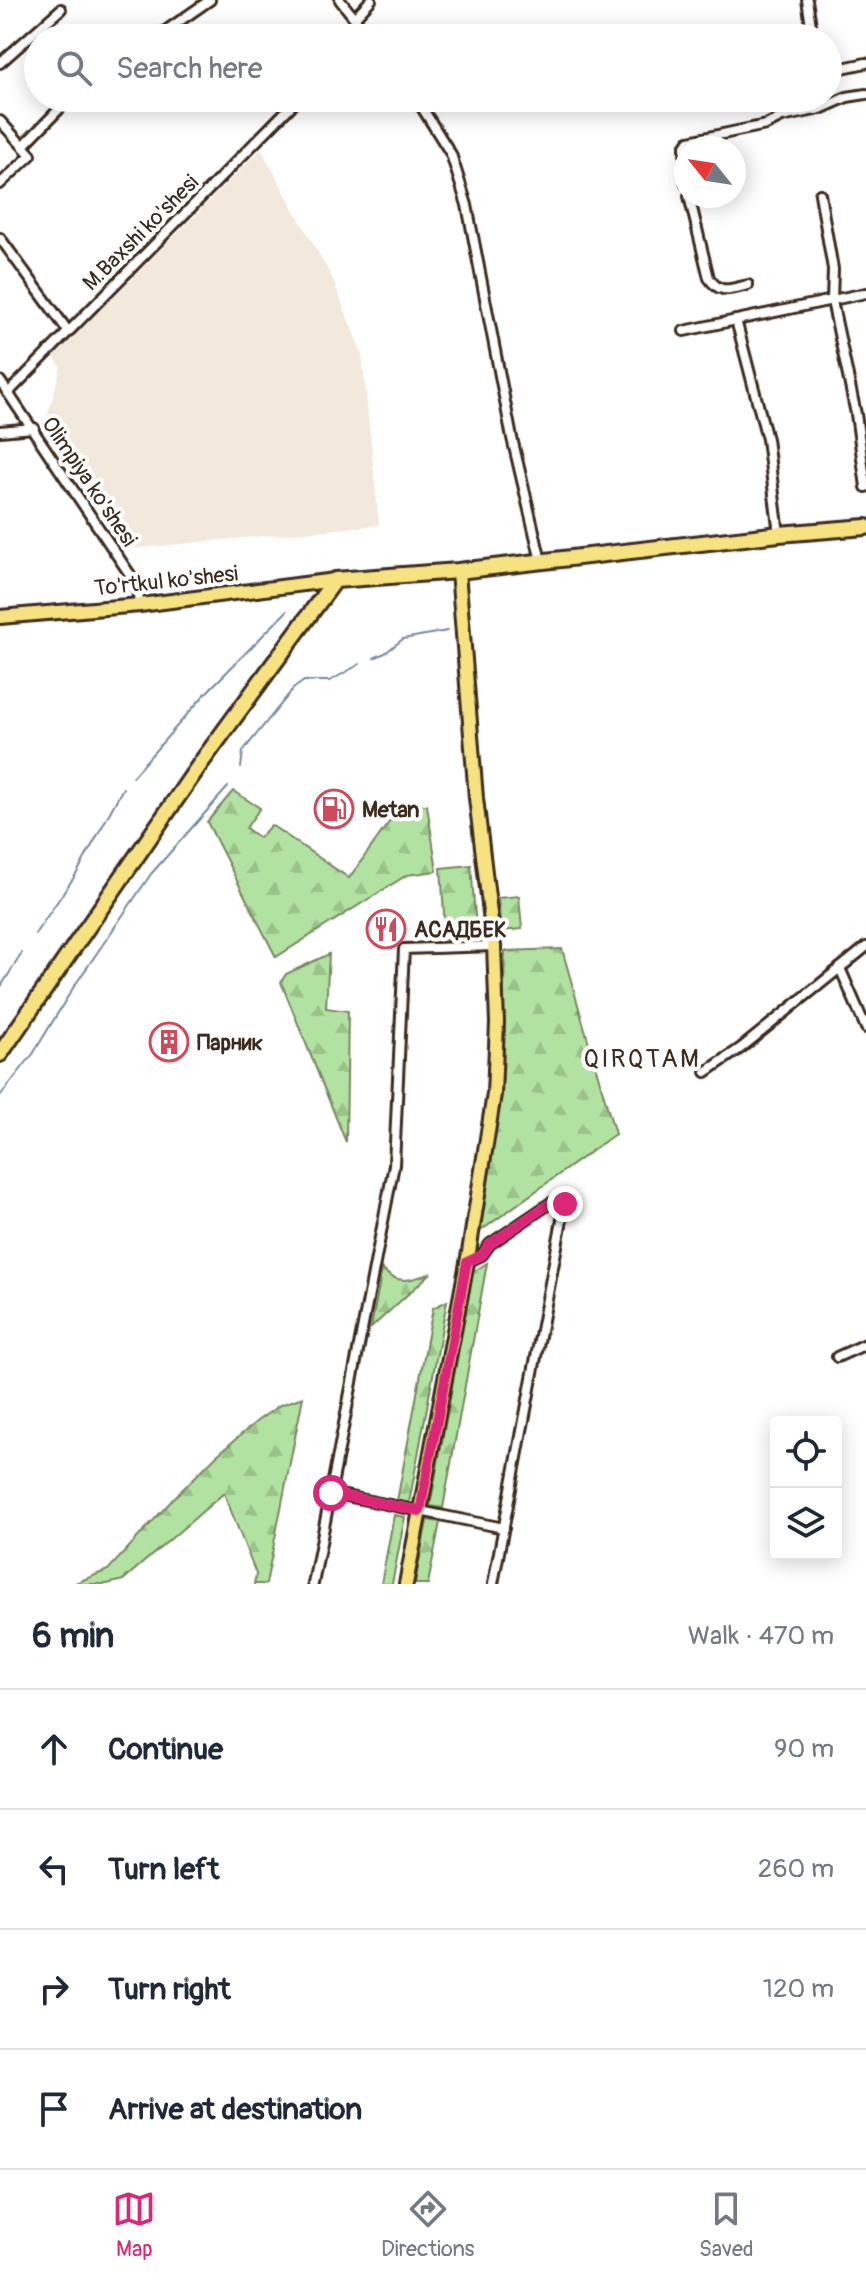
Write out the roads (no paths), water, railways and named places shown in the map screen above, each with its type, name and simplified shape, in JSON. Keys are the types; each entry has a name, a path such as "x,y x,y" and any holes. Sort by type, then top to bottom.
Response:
{"highway":[{"path":"0,1054 203,760 335,580 458,571 866,527"}],"main road":[{"path":"406,1584 467,1262 494,1094 497,1023 494,946 476,798 458,571"},
{"name":"To'rtkul ko'shesi","path":"0,617 140,605 335,580"}],"street":[{"path":"175,24 210,0"},
{"path":"340,0 359,24"},
{"path":"355,17 371,0"},
{"path":"807,0 811,24"},
{"path":"44,24 61,9"},
{"path":"0,63 24,42"},
{"path":"842,68 866,63"},
{"path":"842,99 866,94"},
{"path":"24,145 56,112"},
{"name":"M.Baxshi ko'shesi","path":"8,393 285,112"},
{"path":"425,112 451,154 467,205 512,438 541,561"},
{"path":"713,136 766,125 782,117 806,112"},
{"path":"0,121 31,155 0,184"},
{"path":"820,194 833,269 832,301 856,414 866,487"},
{"path":"692,208 709,278 715,287 724,290 748,285"},
{"path":"0,238 68,331"},
{"path":"684,331 866,293"},
{"path":"736,320 767,439 779,534"},
{"name":"Olimpiya ko'shesi","path":"0,381 135,582 140,605"},
{"path":"0,431 34,428"},
{"path":"313,1584 394,1165 404,949 494,946"},
{"path":"706,1072 741,1048 866,947"},
{"path":"840,968 866,1028"},
{"path":"467,1262 482,1255 490,1244 549,1204 558,1200 565,1204 493,1584"},
{"path":"837,1357 866,1344"},
{"path":"331,1493 504,1528"}],"waterway":[{"path":"132,777 207,692 287,611"},
{"path":"374,658 403,639 447,631"},
{"path":"241,768 243,751 294,688 304,681 330,681 360,664"},
{"path":"0,1096 33,1054 73,988 151,874 228,787"},
{"path":"35,934 77,873 123,788"},
{"path":"0,988 22,953"}],"place":[{"name":"Metan","path":"334,809"},
{"name":"АСАДБЕК","path":"386,929"},
{"name":"Парник","path":"169,1042"}],"district":[{"name":"QIRQTAM","path":"642,1058"}]}
